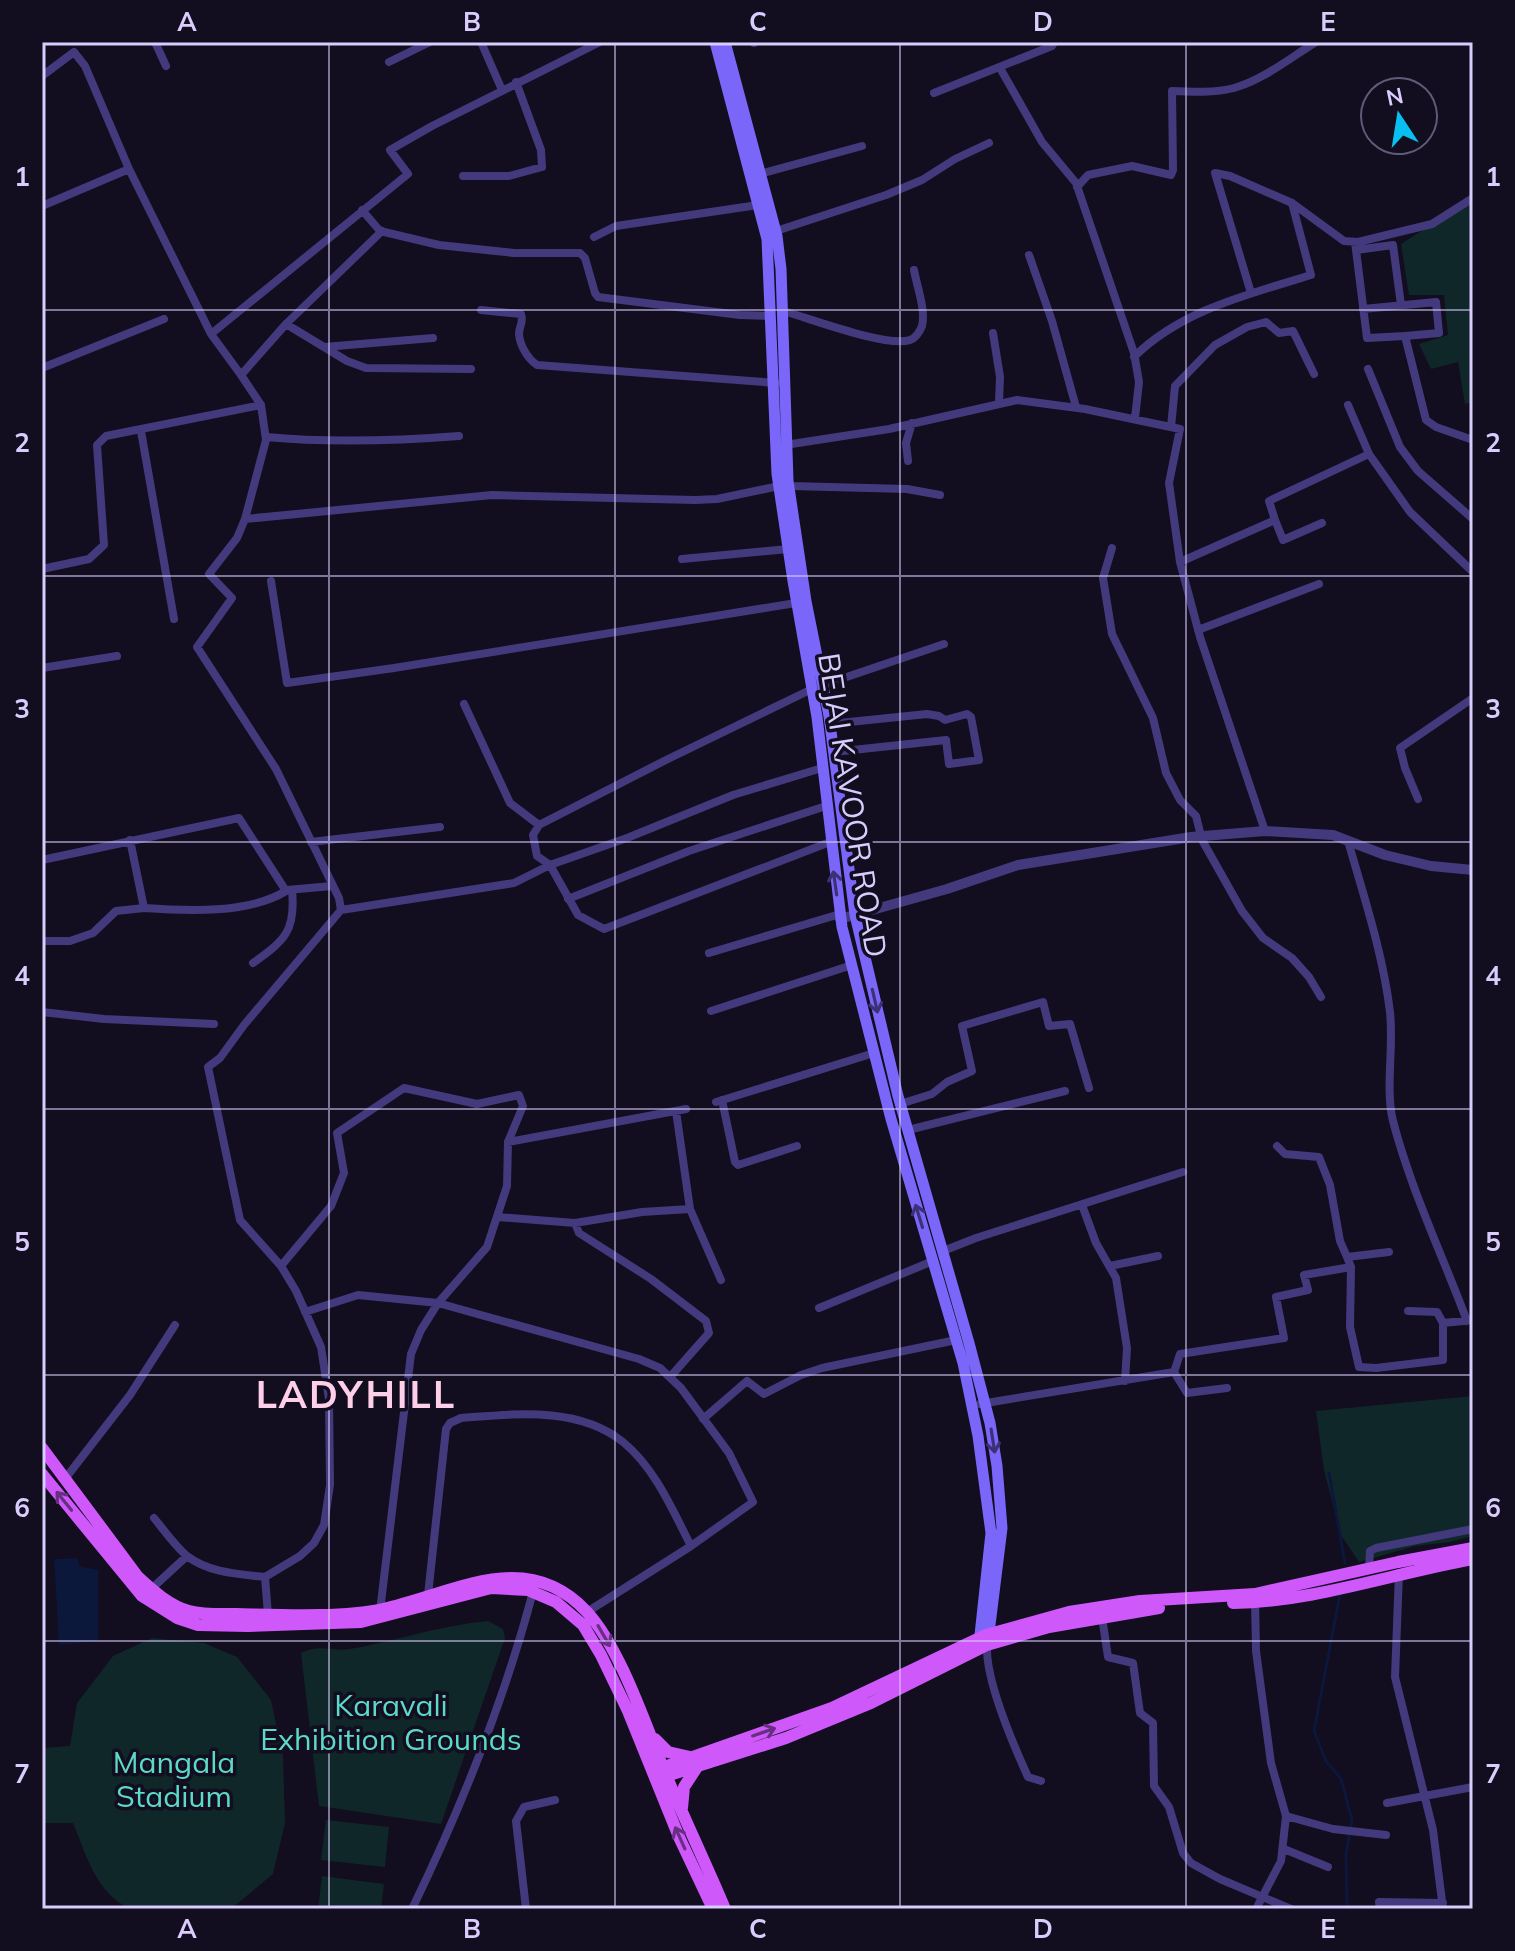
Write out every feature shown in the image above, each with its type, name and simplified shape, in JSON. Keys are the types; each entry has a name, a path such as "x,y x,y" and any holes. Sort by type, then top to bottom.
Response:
{"main road":[{"name":"BEJAI KAVOOR ROAD","path":"715,42 767,239 777,313 788,549 796,603 821,686 822,768 840,916 874,1053 956,1340 978,1404"},
{"name":"BEJAI KAVOOR ROAD","path":"725,42 776,231 781,269 777,313"},
{"name":"BEJAI KAVOOR ROAD","path":"779,383 785,445 784,483 830,724 855,915 900,1104 943,1251 978,1404 991,1533 984,1645"},
{"path":"42,1448 147,1592 186,1610 205,1614 380,1614 428,1595 496,1578 523,1577 550,1584 571,1596 603,1631 649,1731 659,1774 682,1812 725,1909"},
{"path":"42,1474 147,1592 177,1618 198,1625 248,1626 380,1614 491,1588 533,1592 556,1602 583,1625 628,1711 659,1774 713,1909"},
{"path":"659,1774 1069,1612 1140,1601 1255,1599 1369,1568 1473,1548"},
{"path":"984,1645 1049,1627 1147,1609 1311,1594 1473,1559"},
{"path":"649,1731 668,1752 694,1760"},
{"path":"682,1812 684,1787 694,1760"}],"street":[{"path":"155,42 166,66"},
{"path":"389,62 430,42"},
{"path":"481,42 502,90"},
{"path":"211,334 408,174 390,150 588,44 600,42"},
{"path":"934,93 1052,46 1054,42"},
{"path":"1077,187 1088,175 1132,166 1171,175 1172,91 1234,88 1266,73 1316,42"},
{"path":"42,76 74,52 85,66 129,169 211,334 261,405 266,437 245,519 237,538 209,574 232,598 197,647 276,769 341,910"},
{"path":"1000,68 1042,142 1077,187 1134,357 1139,382 1135,418"},
{"path":"463,176 509,176 542,167 541,150 516,82"},
{"path":"776,231 886,195 922,180 955,159 989,143"},
{"path":"760,174 862,146"},
{"path":"42,206 129,169"},
{"path":"1251,293 1215,173 1230,176 1292,203 1355,246 1393,245 1401,305"},
{"path":"1355,246 1432,224 1473,198"},
{"path":"1134,357 1146,345 1209,308 1311,275 1292,203"},
{"path":"594,237 616,226 758,205"},
{"path":"362,210 382,231 439,245 514,253 580,253 585,258 598,297 740,315 777,313 876,338 909,341 914,339 922,325 923,315 914,270"},
{"path":"241,375 286,324 382,231"},
{"path":"1355,246 1363,309 1367,338 1439,333 1436,302 1363,309"},
{"path":"1029,255 1052,321 1076,407"},
{"path":"481,310 521,314 520,338 528,358 537,365 779,383"},
{"path":"42,368 164,319"},
{"path":"1171,427 1175,386 1215,345 1247,327 1266,322 1279,333 1293,331 1314,374"},
{"path":"286,324 356,365 375,370 471,369"},
{"path":"993,333 1000,377 999,402"},
{"path":"1405,336 1426,420 1436,427 1473,440"},
{"path":"323,347 433,338"},
{"path":"1368,369 1400,447 1418,471 1473,519"},
{"path":"785,445 912,423 999,402 1036,400 1180,429 1169,483 1180,562 1198,630 1265,831"},
{"path":"42,569 89,559 104,545 97,445 106,436 261,405"},
{"path":"1348,405 1369,454 1410,512 1473,572"},
{"path":"908,461 906,443 912,423"},
{"path":"141,431 174,619"},
{"path":"266,437 313,442 362,442 459,436"},
{"path":"1322,523 1283,540 1269,501 1369,454"},
{"path":"245,519 492,495 717,499 784,483 791,486 907,489 940,495"},
{"path":"1180,562 1275,520"},
{"path":"1112,548 1103,578 1112,634 1153,718 1166,773 1180,800 1196,816 1201,836 1242,911 1263,938 1292,958 1321,997"},
{"path":"682,559 788,549"},
{"path":"271,581 287,683 796,603"},
{"path":"1198,630 1319,584"},
{"path":"830,842 604,929 578,915 550,865 537,856 533,835 539,825 821,686 944,644"},
{"path":"42,668 117,656"},
{"path":"1418,799 1400,748 1473,698"},
{"path":"464,704 510,803 539,825"},
{"path":"830,724 927,714 945,720 969,715 979,760 949,764 945,720"},
{"path":"834,752 946,740"},
{"path":"154,1518 187,1556 219,1571 265,1577 290,1564 321,1534 330,1485 329,1399 321,1347 281,1266 240,1220 208,1067 220,1058 341,910 514,883 550,865 733,795 822,768"},
{"path":"568,899 689,851 826,806"},
{"path":"42,860 239,818 289,890 292,925 281,943 253,963"},
{"path":"311,842 440,827"},
{"path":"709,953 947,889 1018,865 1201,836 1265,831 1333,835 1385,855 1431,866 1473,870"},
{"path":"130,840 144,908"},
{"path":"1348,841 1381,956 1390,1013 1392,1118 1418,1200 1470,1320 1443,1323"},
{"path":"42,941 70,941 93,933 116,911 228,908 289,890 332,886"},
{"path":"711,1011 852,965"},
{"path":"900,1104 932,1094 947,1082 972,1071 962,1026 1043,1002 1049,1026 1070,1024 1089,1088"},
{"path":"42,1012 104,1019 214,1024"},
{"path":"797,1146 738,1165 719,1101 874,1053"},
{"path":"281,1266 331,1206 344,1173 337,1133 404,1088 477,1104 519,1095 523,1106 508,1142 507,1186 487,1247 438,1303 411,1354 380,1614"},
{"path":"908,1130 1065,1091"},
{"path":"508,1142 681,1110 690,1209 721,1280"},
{"path":"1277,1146 1285,1154 1319,1157 1330,1185 1340,1241 1351,1267 1350,1327 1359,1367 1376,1368 1443,1360 1443,1323 1437,1312 1408,1311"},
{"path":"943,1251 1183,1172"},
{"path":"1082,1205 1096,1243 1116,1278 1127,1348 1125,1381"},
{"path":"497,1217 575,1223 634,1213 690,1209"},
{"path":"575,1223 579,1233 651,1279 706,1321 709,1333 671,1376"},
{"path":"1347,1257 1389,1252"},
{"path":"1110,1266 1158,1256"},
{"path":"819,1308 933,1261"},
{"path":"1174,1372 1180,1354 1284,1338 1276,1297 1308,1290 1304,1275 1351,1267"},
{"path":"305,1312 358,1295 438,1303 639,1359 671,1376 729,1453 753,1502 691,1546 587,1612"},
{"path":"63,1476 68,1475 130,1395 175,1325"},
{"path":"703,1419 747,1381 764,1394 822,1368 956,1340"},
{"path":"978,1404 1174,1372"},
{"path":"1174,1372 1187,1393 1227,1388"},
{"path":"428,1595 446,1429 450,1423 461,1418 548,1415 601,1428 624,1443 642,1462 691,1546"},
{"path":"1369,1568 1370,1551 1376,1548 1473,1529"},
{"path":"147,1592 187,1556"},
{"path":"1380,1909 1379,1902 1443,1906 1436,1846 1395,1677 1399,1573"},
{"path":"265,1577 268,1615"},
{"path":"412,1909 451,1827 522,1635 533,1592"},
{"path":"1255,1599 1256,1651 1271,1763 1286,1816 1281,1861 1256,1909"},
{"path":"1102,1617 1108,1657 1133,1663 1140,1713 1153,1723 1154,1786 1169,1807 1183,1853 1191,1863 1291,1909"},
{"path":"984,1645 1015,1750 1028,1777 1041,1781"},
{"path":"1387,1803 1473,1787"},
{"path":"526,1909 516,1821 524,1807 555,1800"},
{"path":"1286,1816 1341,1830 1386,1835"},
{"path":"1284,1849 1328,1867"}],"green space":[{"path":"1473,198 1473,402 1465,404 1458,362 1431,369 1419,344 1448,335 1444,295 1409,295 1401,244"},
{"path":"1473,1396 1473,1536 1415,1546 1359,1562 1341,1535 1324,1470 1316,1411"},
{"name":"Karavali Exhibition Grounds","path":"488,1621 503,1629 505,1638 441,1824 319,1806 301,1653 320,1648 350,1649"},
{"name":"Mangala Stadium","path":"152,1638 204,1643 237,1657 271,1700 283,1756 285,1823 273,1874 237,1904 226,1909 130,1909 118,1902 100,1883 73,1823 42,1823 42,1748 70,1746 77,1703 113,1656"},
{"path":"326,1820 389,1827 385,1867 321,1860"},
{"path":"322,1876 384,1884 381,1909 318,1909"}],"water":[{"path":"78,1558 79,1566 98,1570 98,1641 59,1645 54,1559"}],"waterway":[{"path":"1329,1473 1345,1563"},
{"path":"1340,1594 1314,1731 1326,1761 1341,1779 1352,1820 1346,1854 1347,1909"}],"district":[{"name":"LADYHILL","path":"356,1394"}]}
